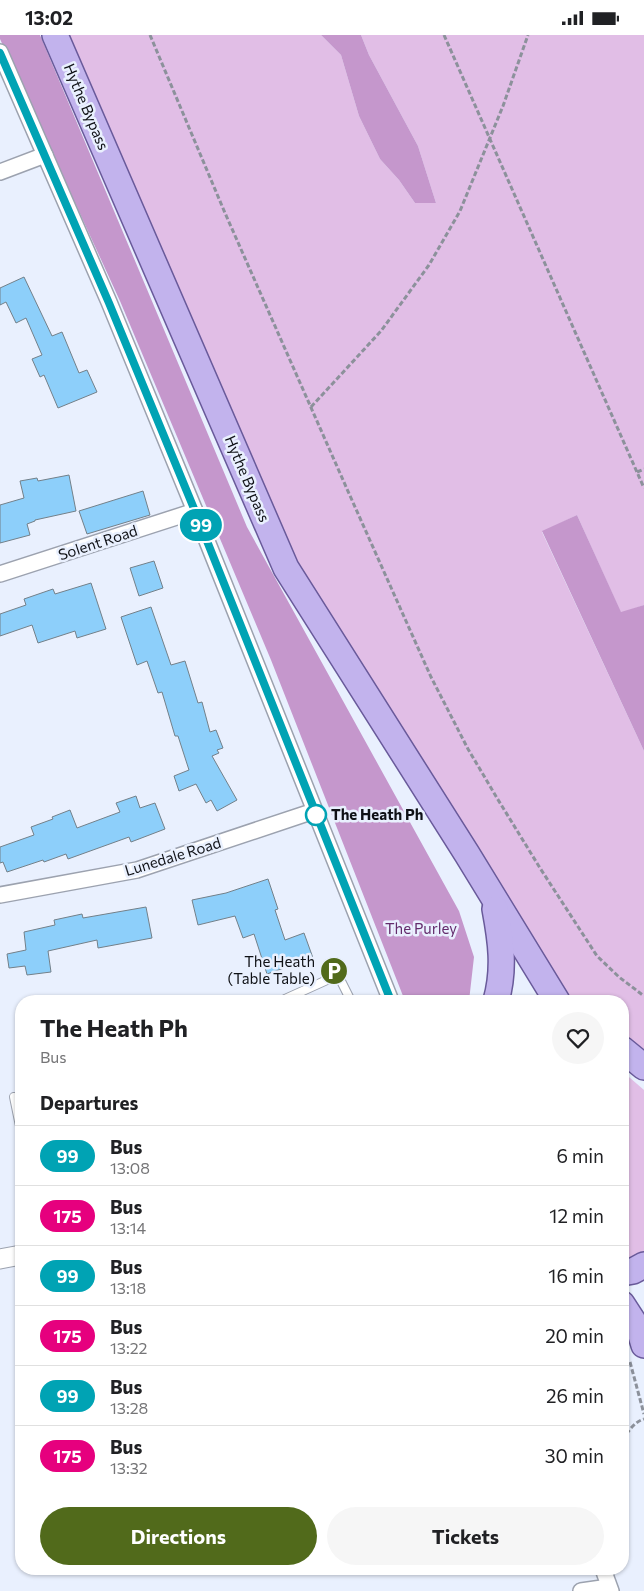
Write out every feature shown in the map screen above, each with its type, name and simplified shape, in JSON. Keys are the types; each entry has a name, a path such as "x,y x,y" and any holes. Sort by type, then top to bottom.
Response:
{"main road":[{"name":"Hythe Bypass","path":"55,35 286,568 492,894 553,995"},
{"name":"Hythe Bypass","path":"492,894 501,940 501,968 497,995"},
{"path":"629,1055 644,1067"},
{"path":"629,1272 644,1265"},
{"path":"629,1315 640,1332 637,1353"}],"street":[{"path":"0,53 109,303 195,511 389,995"},
{"path":"0,172 45,155"},
{"name":"Solent Road","path":"0,574 195,511"},
{"name":"Lunedale Road","path":"0,895 137,870 314,811"},
{"path":"0,1259 15,1256"},
{"path":"581,1591 610,1589 605,1575"}],"lane":[{"path":"294,995 338,975 348,995"},
{"path":"14,1097 15,1102"}],"path":[{"path":"150,35 225,213 431,677 468,749 540,868 597,956 619,977 644,995"},
{"path":"444,35 644,488"},
{"path":"311,407 381,331 428,265 460,211 490,139 528,35"},
{"path":"637,472 644,469"},
{"path":"637,1353 644,1414"},
{"path":"629,1430 640,1420 644,1419"}],"shaded area":[{"path":"62,35 321,35 341,55 359,116 380,159 399,180 415,203 436,203 418,146 369,55 361,35 644,35 644,605 621,613 577,515 542,532 644,751 644,1054 629,1042 629,995 565,995 282,539"},
{"path":"629,1077 644,1090 644,1252 629,1258"}],"green space":[{"name":"The Purley","path":"0,35 40,35 247,527 459,911 474,957 470,995 403,995 271,660 120,301 0,39"},
{"path":"321,35 361,35 369,55 418,146 436,203 415,203 399,180 380,159 359,116 341,55"},
{"path":"577,515 621,612 644,605 644,751 542,531"}],"building":[{"path":"24,277 52,336 62,332 79,373 87,370 97,392 58,408 44,375 40,377 32,359 42,355 26,318 16,323 6,302 0,305 0,288"},
{"path":"69,475 76,511 35,520 27,524 30,535 0,543 0,505 24,498 20,481 37,478 38,481"},
{"path":"143,491 150,515 87,534 79,511"},
{"path":"154,561 163,588 139,596 130,568"},
{"path":"91,583 106,629 77,638 75,631 38,643 32,625 0,636 0,614 26,605 24,599 53,589 55,594"},
{"path":"151,607 171,665 185,661 198,703 202,702 210,732 216,730 223,748 217,750 219,753 212,756 237,800 217,811 211,800 206,803 196,784 179,791 174,776 189,770 178,736 175,736 162,692 158,693 147,661 137,665 121,617"},
{"path":"136,796 140,808 155,803 165,829 131,842 129,837 68,859 66,854 7,872 3,862 0,863 0,847 34,835 31,827 70,810 77,828 120,812 116,803"},
{"path":"268,879 278,909 275,910 285,940 304,933 313,958 267,974 254,934 243,938 235,916 198,925 192,900 226,893"},
{"path":"146,907 152,938 98,948 97,940 48,951 51,972 27,975 25,966 9,968 7,954 26,950 24,932 55,925 54,920 82,914 83,918"}],"bus line":[{"name":"99","path":"0,53 109,303 195,511 389,995"}],"place":[{"name":"The Heath Ph","path":"316,815"},
{"name":"The Heath (Table Table)","path":"334,971"}]}
